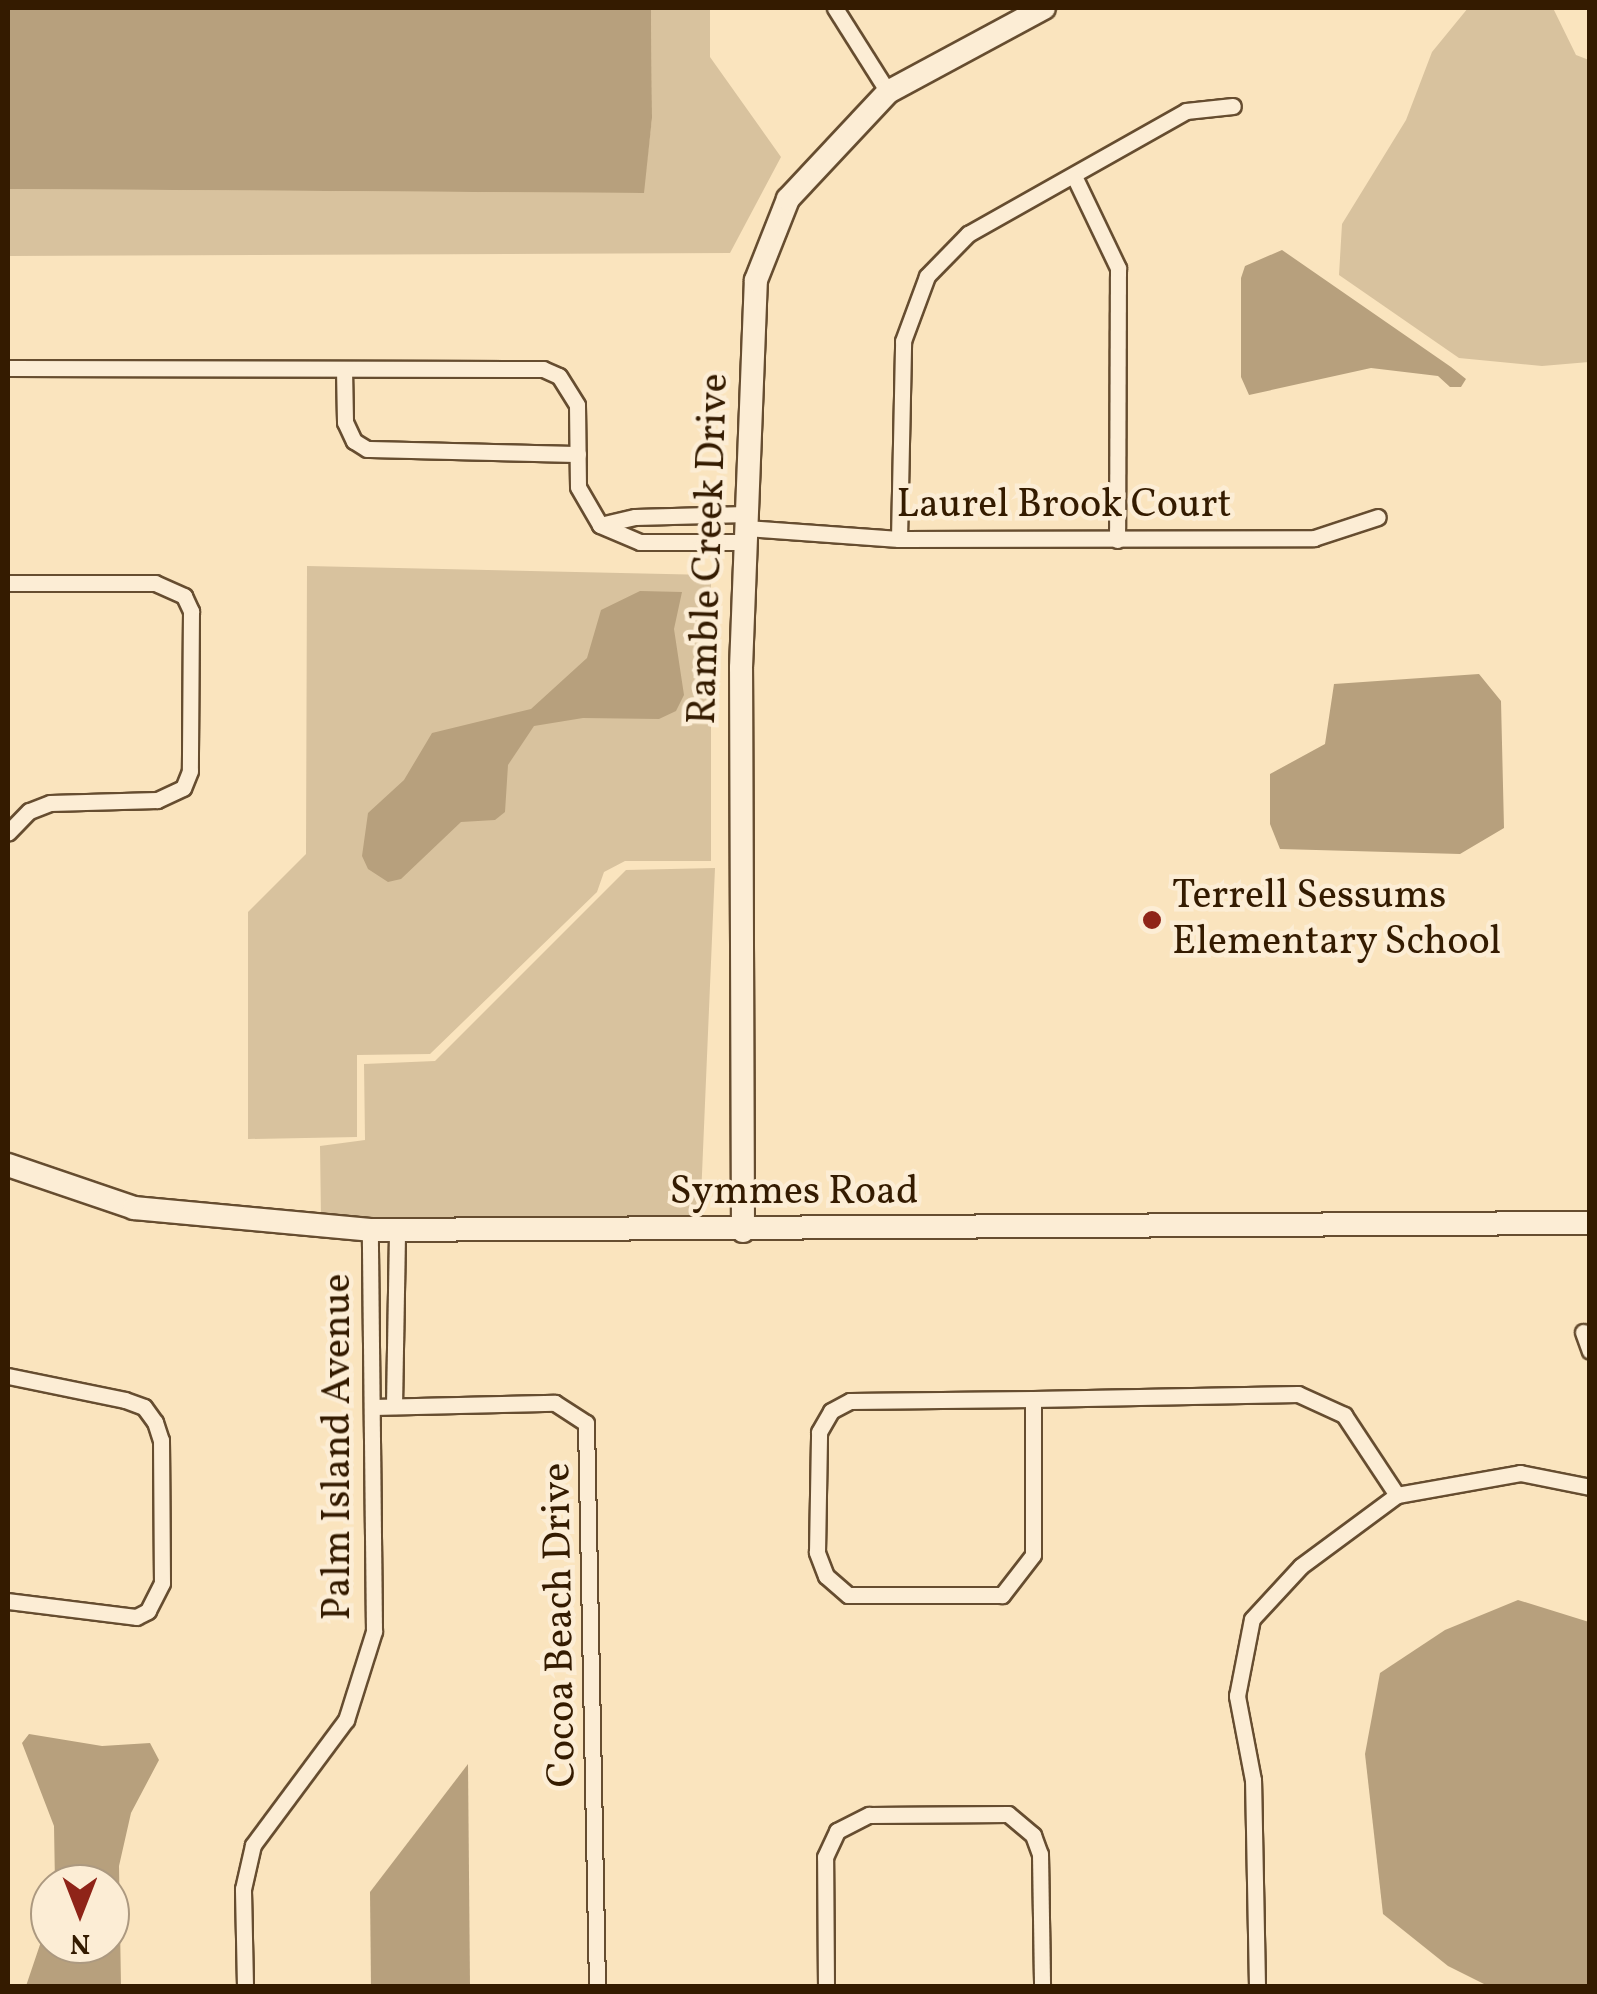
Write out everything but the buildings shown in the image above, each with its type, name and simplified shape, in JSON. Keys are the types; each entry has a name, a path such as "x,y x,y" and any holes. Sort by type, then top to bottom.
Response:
{"street":[{"path":"835,8 888,92"},
{"name":"Ramble Creek Drive","path":"742,1231 746,528 756,280 788,199 888,92 1044,8"},
{"path":"899,539 900,376 912,304 927,276 968,234 1186,111 1233,106"},
{"path":"1074,176 1118,268 1117,540"},
{"path":"8,368 543,370 558,376 578,405 578,487 600,525"},
{"path":"344,369 345,422 354,441 367,449 578,454"},
{"name":"Laurel Brook Court","path":"600,525 635,517 899,539 1314,538 1378,517"},
{"name":"Laurel Brook Court","path":"600,525 640,542 746,528"},
{"path":"8,582 155,582 184,596 191,631 190,770 182,788 157,800 50,803 29,811 8,833"},
{"name":"Symmes Road","path":"8,1166 134,1208 370,1230 1590,1224"},
{"name":"Palm Island Avenue","path":"245,1986 243,1889 253,1845 346,1720 374,1631 370,1230"},
{"name":"Palm Island Avenue","path":"394,1406 397,1230"},
{"path":"1583,1332 1590,1351"},
{"path":"372,1340 398,1340"},
{"path":"8,1376 144,1407 161,1440 162,1547 157,1598 136,1617 8,1601"},
{"path":"1033,1398 1033,1555 1002,1595 848,1595 826,1576 817,1552 820,1432 831,1411 850,1401 1033,1398 1298,1394 1344,1415 1397,1495"},
{"name":"Cocoa Beach Drive","path":"373,1407 555,1404 586,1423 598,1986"},
{"path":"1257,1986 1252,1780 1237,1696 1252,1619 1301,1566 1397,1495 1520,1473 1590,1487"},
{"path":"826,1986 825,1857 837,1831 869,1814 1008,1814 1034,1835 1040,1854 1042,1986"}],"shaded area":[{"path":"8,8 651,8 652,118 644,193 8,189"},
{"path":"651,8 710,8 710,57 781,157 730,253 8,256 8,189 643,193 652,118"},
{"path":"1468,8 1553,8 1576,55 1589,60 1589,362 1542,366 1459,358 1339,275 1342,224 1406,120 1432,52"},
{"path":"1282,250 1451,367 1466,379 1461,387 1450,387 1438,376 1371,368 1249,395 1241,377 1241,278 1245,266"},
{"path":"307,566 711,575 711,861 625,861 604,872 597,892 430,1054 357,1055 357,1137 248,1139 248,912 306,854"},
{"path":"640,591 682,592 674,629 684,695 676,711 659,719 583,718 534,726 508,765 505,812 495,820 461,822 401,879 388,882 368,869 362,856 368,813 404,780 432,733 531,709 587,658 601,610"},
{"path":"1479,674 1501,701 1504,828 1460,854 1280,849 1270,824 1270,774 1325,744 1334,684"},
{"path":"715,868 700,1221 321,1217 320,1146 365,1140 364,1064 435,1061 626,870"},
{"path":"1518,1600 1589,1622 1589,1986 1488,1986 1448,1966 1383,1914 1365,1754 1380,1673 1445,1630"},
{"path":"29,1734 102,1746 150,1743 159,1760 131,1813 119,1864 55,1864 54,1826 22,1743"},
{"path":"468,1764 470,1986 371,1986 370,1892"},
{"path":"33,1964 121,1964 121,1986 26,1986"}],"place":[{"name":"Terrell Sessums Elementary School","path":"1152,920"}]}
